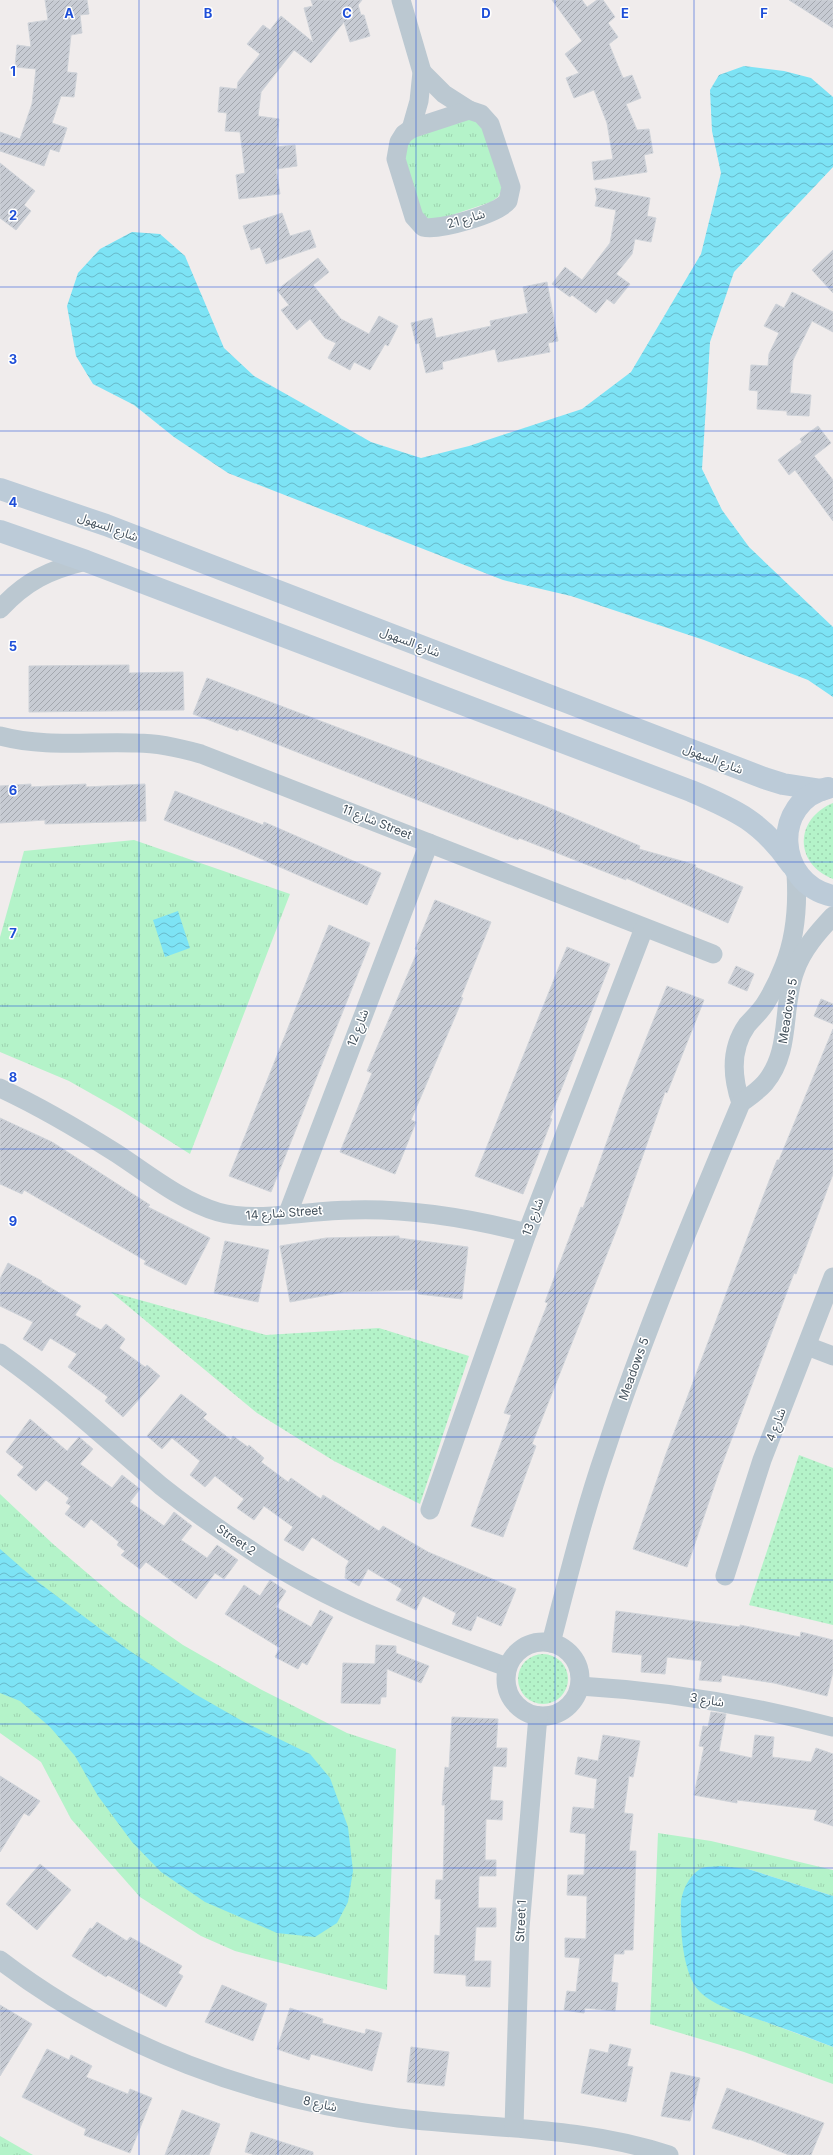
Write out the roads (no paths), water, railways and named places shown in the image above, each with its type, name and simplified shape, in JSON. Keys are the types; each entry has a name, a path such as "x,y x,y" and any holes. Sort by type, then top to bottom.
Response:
{"main road":[{"name":"شارع السهول","path":"0,489 106,525 764,778 783,784 828,788"},
{"path":"0,531 86,561 691,791 734,810 751,820 771,838 808,886 822,894 833,896"},
{"path":"794,869 787,846 790,823 795,812 807,799 828,788"}],"street":[{"name":"شارع 21","path":"401,0 422,72 418,101 411,129 404,134 399,142 396,159 414,217 418,223 430,229 497,210 508,201 511,187 490,124 481,114 469,110 444,94 422,72"},
{"path":"411,129 469,110"},
{"path":"0,609 14,595 35,579 60,567 86,561"},
{"name":"شارع 11 Street","path":"0,736 29,743"},
{"name":"شارع 11 Street","path":"0,748 29,743 138,743 180,748 221,761 713,954"},
{"name":"شارع 12","path":"288,1213 429,843"},
{"name":"Meadows 5","path":"734,1074 745,1059 755,1036 758,1014 766,1004 784,966 791,944 798,897 794,869"},
{"name":"Meadows 5","path":"551,1643 570,1568 606,1449 648,1332 741,1103 764,1084 778,1062 785,1037 789,993 795,970 806,949 820,929 833,916"},
{"name":"شارع 13","path":"430,1510 527,1233 644,928"},
{"path":"758,1014 786,1025"},
{"path":"734,1074 764,1084"},
{"path":"734,1074 741,1103"},
{"name":"شارع 14 Street","path":"0,1088 69,1123 196,1204 218,1212 241,1216 265,1216 288,1213 352,1210 416,1212 480,1221 527,1233"},
{"name":"شارع 4","path":"725,1576 762,1460 833,1277"},
{"path":"806,1346 833,1356"},
{"name":"Street 2","path":"0,1354 54,1394 162,1486 253,1552 301,1581 351,1606 400,1628 507,1667"},
{"path":"537,1643 551,1643 561,1647 574,1659 580,1675 580,1686 574,1699 564,1710 552,1716 527,1714 510,1699 506,1689 505,1678 507,1667 514,1655 525,1647 537,1643"},
{"name":"شارع 3","path":"580,1686 686,1696 742,1705 833,1727"},
{"name":"Street 1","path":"514,2127 520,1928 538,1716"},
{"name":"شارع 8","path":"0,1960 67,2006 117,2033 177,2061 229,2080 285,2096 341,2109 399,2118 560,2131 635,2145 668,2155"}],"water":[{"path":"744,66 784,71 811,78 833,97 833,167 734,272 710,342 702,469 722,510 749,547 833,627 833,697 808,680 704,640 571,596 503,580 228,473 174,437 134,405 93,384 76,356 67,306 78,273 100,249 132,232 160,234 185,256 224,348 254,376 371,442 421,458 469,446 582,409 631,372 701,254 721,173 712,131 710,90 719,75"},
{"path":"178,911 190,948 165,957 153,920"},
{"path":"0,1549 38,1582 127,1649 195,1694 244,1722 310,1754 330,1778 348,1827 353,1871 348,1902 337,1923 315,1937 277,1933 205,1902 161,1872 132,1842 98,1796 75,1756 50,1727 20,1701 0,1693"},
{"path":"720,1866 748,1869 833,1896 833,2047 724,2007 706,1997 693,1983 683,1949 681,1924 682,1898 687,1883 694,1874 704,1867"}]}
